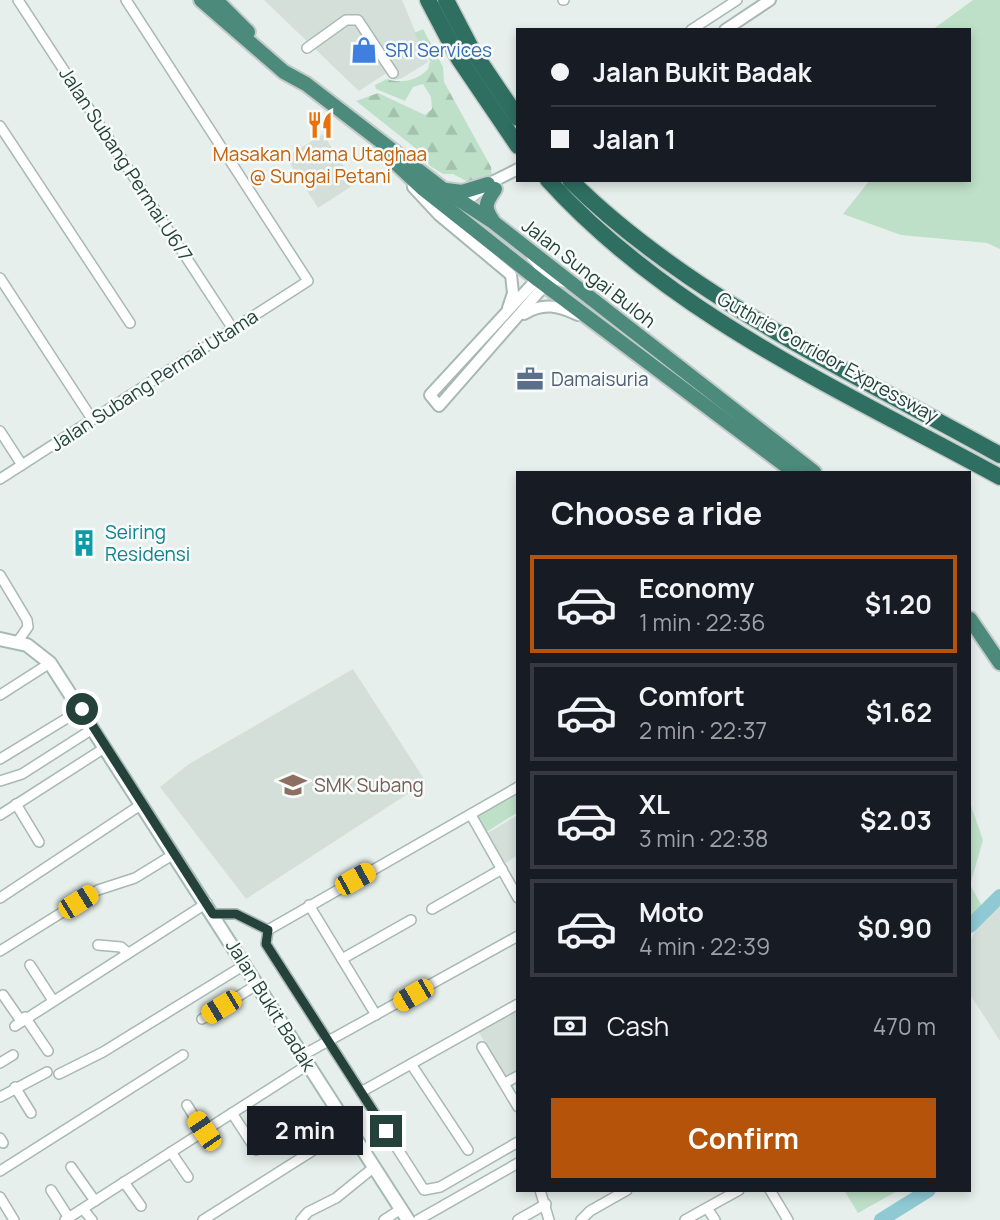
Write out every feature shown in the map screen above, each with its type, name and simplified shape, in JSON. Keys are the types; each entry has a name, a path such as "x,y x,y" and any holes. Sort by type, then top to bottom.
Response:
{"highway":[{"name":"Jalan Sungai Buloh","path":"201,0 284,72 306,84"},
{"name":"Jalan Sungai Buloh","path":"216,0 306,84 444,190 493,222 577,286 813,471"},
{"path":"428,0 459,59 516,144"},
{"path":"446,0 472,50 516,115"},
{"name":"Jalan Sungai Buloh","path":"337,108 422,188 468,225 793,471"},
{"name":"Guthrie Corridor Expressway","path":"549,182 597,230 642,267 728,328 1000,477"},
{"name":"Guthrie Corridor Expressway","path":"572,182 614,223 673,267 811,349 1000,455"},
{"path":"444,190 462,192 492,187"},
{"path":"492,187 485,203 493,222"},
{"path":"422,188 466,205 468,225"},
{"path":"971,620 1000,663"}],"main road":[{"name":"Jalan Bukit Badak","path":"0,639 18,641 50,663 246,964 347,1129 404,1214"}],"street":[{"name":"Jalan Subang Permai U6/7","path":"19,0 233,329"},
{"name":"Jalan Subang Permai Utama","path":"0,479 308,281 126,0"},
{"path":"694,28 737,0"},
{"path":"728,28 770,0"},
{"path":"307,48 346,20 361,21 393,73"},
{"path":"0,126 130,323"},
{"path":"388,156 432,208 511,275 513,293 509,317 439,406 430,395 509,317 542,281"},
{"path":"466,205 516,170"},
{"path":"515,240 538,262 542,281"},
{"path":"0,278 92,419"},
{"path":"542,281 577,286"},
{"path":"509,317 534,309 559,307 619,340"},
{"path":"0,431 22,465"},
{"path":"0,575 27,620 28,627 18,641"},
{"path":"0,695 50,663"},
{"path":"0,760 82,709"},
{"path":"0,781 22,774 94,728"},
{"path":"0,815 106,747"},
{"path":"268,930 516,788"},
{"path":"16,804 39,842"},
{"path":"0,898 142,804"},
{"path":"471,815 516,894"},
{"path":"0,951 98,890 135,878 174,853"},
{"path":"432,909 502,869"},
{"path":"309,905 376,1015"},
{"path":"20,1021 128,953 210,908 236,914 268,930"},
{"path":"342,959 411,920"},
{"path":"268,930 266,944 424,1190 440,1187 516,1143"},
{"path":"51,1190 67,1219 232,1113 328,1042 516,937"},
{"path":"98,945 121,947 128,953"},
{"path":"59,1074 103,1052 246,964"},
{"path":"30,965 52,999"},
{"path":"202,1019 258,984"},
{"path":"3,995 20,1021 48,1051"},
{"path":"361,1092 516,1004"},
{"path":"482,1047 516,1103"},
{"path":"0,1063 13,1055"},
{"path":"0,1171 183,1055"},
{"path":"411,1064 468,1150"},
{"path":"0,1097 47,1072"},
{"path":"505,1083 516,1077"},
{"path":"15,1087 31,1113"},
{"path":"187,1105 204,1131"},
{"path":"232,1113 256,1150"},
{"path":"203,1220 347,1129"},
{"path":"171,1152 188,1177"},
{"path":"418,1220 516,1164"},
{"path":"71,1167 95,1201"},
{"path":"301,1220 308,1212 336,1198 373,1168"},
{"path":"124,1182 141,1206"},
{"path":"541,1192 549,1220"},
{"path":"581,1220 590,1211 623,1192"},
{"path":"685,1220 735,1192"},
{"path":"771,1192 788,1220"},
{"path":"0,1197 14,1220"},
{"path":"518,1220 546,1205"},
{"path":"707,1208 715,1220"},
{"path":"83,1209 92,1220"},
{"path":"384,1220 404,1214"}],"shaded area":[{"path":"264,0 402,0 428,62 395,80 388,72 359,91"},
{"path":"323,134 355,184 318,208 286,157"},
{"name":"SMK Subang","path":"353,669 426,782 246,899 160,787 189,764"},
{"path":"516,816 516,856 504,864 486,834"},
{"path":"1000,906 1000,1041 971,996 971,939 982,919"},
{"path":"516,1008 516,1071 505,1077 478,1031"}],"green space":[{"path":"973,0 1000,0 1000,249 987,243 901,235 843,214 868,182 971,182 971,28 935,28"},
{"path":"423,29 443,67 444,82 491,167 492,177 474,185 453,174 443,174 430,166 424,155 356,101 378,93 425,115 432,109 431,97 423,84 413,87 405,101 376,89 375,85 387,79 409,80 428,69 430,61 414,33"},
{"path":"516,793 516,813 485,833 475,815"},
{"path":"971,806 983,840 971,882"},
{"path":"971,887 982,906 971,919"},
{"path":"845,1192 895,1192 858,1213"}],"waterway":[{"path":"971,925 1000,896"},
{"path":"881,1220 926,1192"}],"place":[{"name":"SRI Services","path":"364,50"},
{"name":"Masakan Mama Utaghaa @ Sungai Petani","path":"320,125"},
{"name":"Damaisuria","path":"530,379"},
{"name":"Seiring Residensi","path":"84,543"},
{"name":"SMK Subang","path":"293,785"}],"route":[{"path":"82,709 213,914 236,914 268,930 266,944 386,1131"}]}
